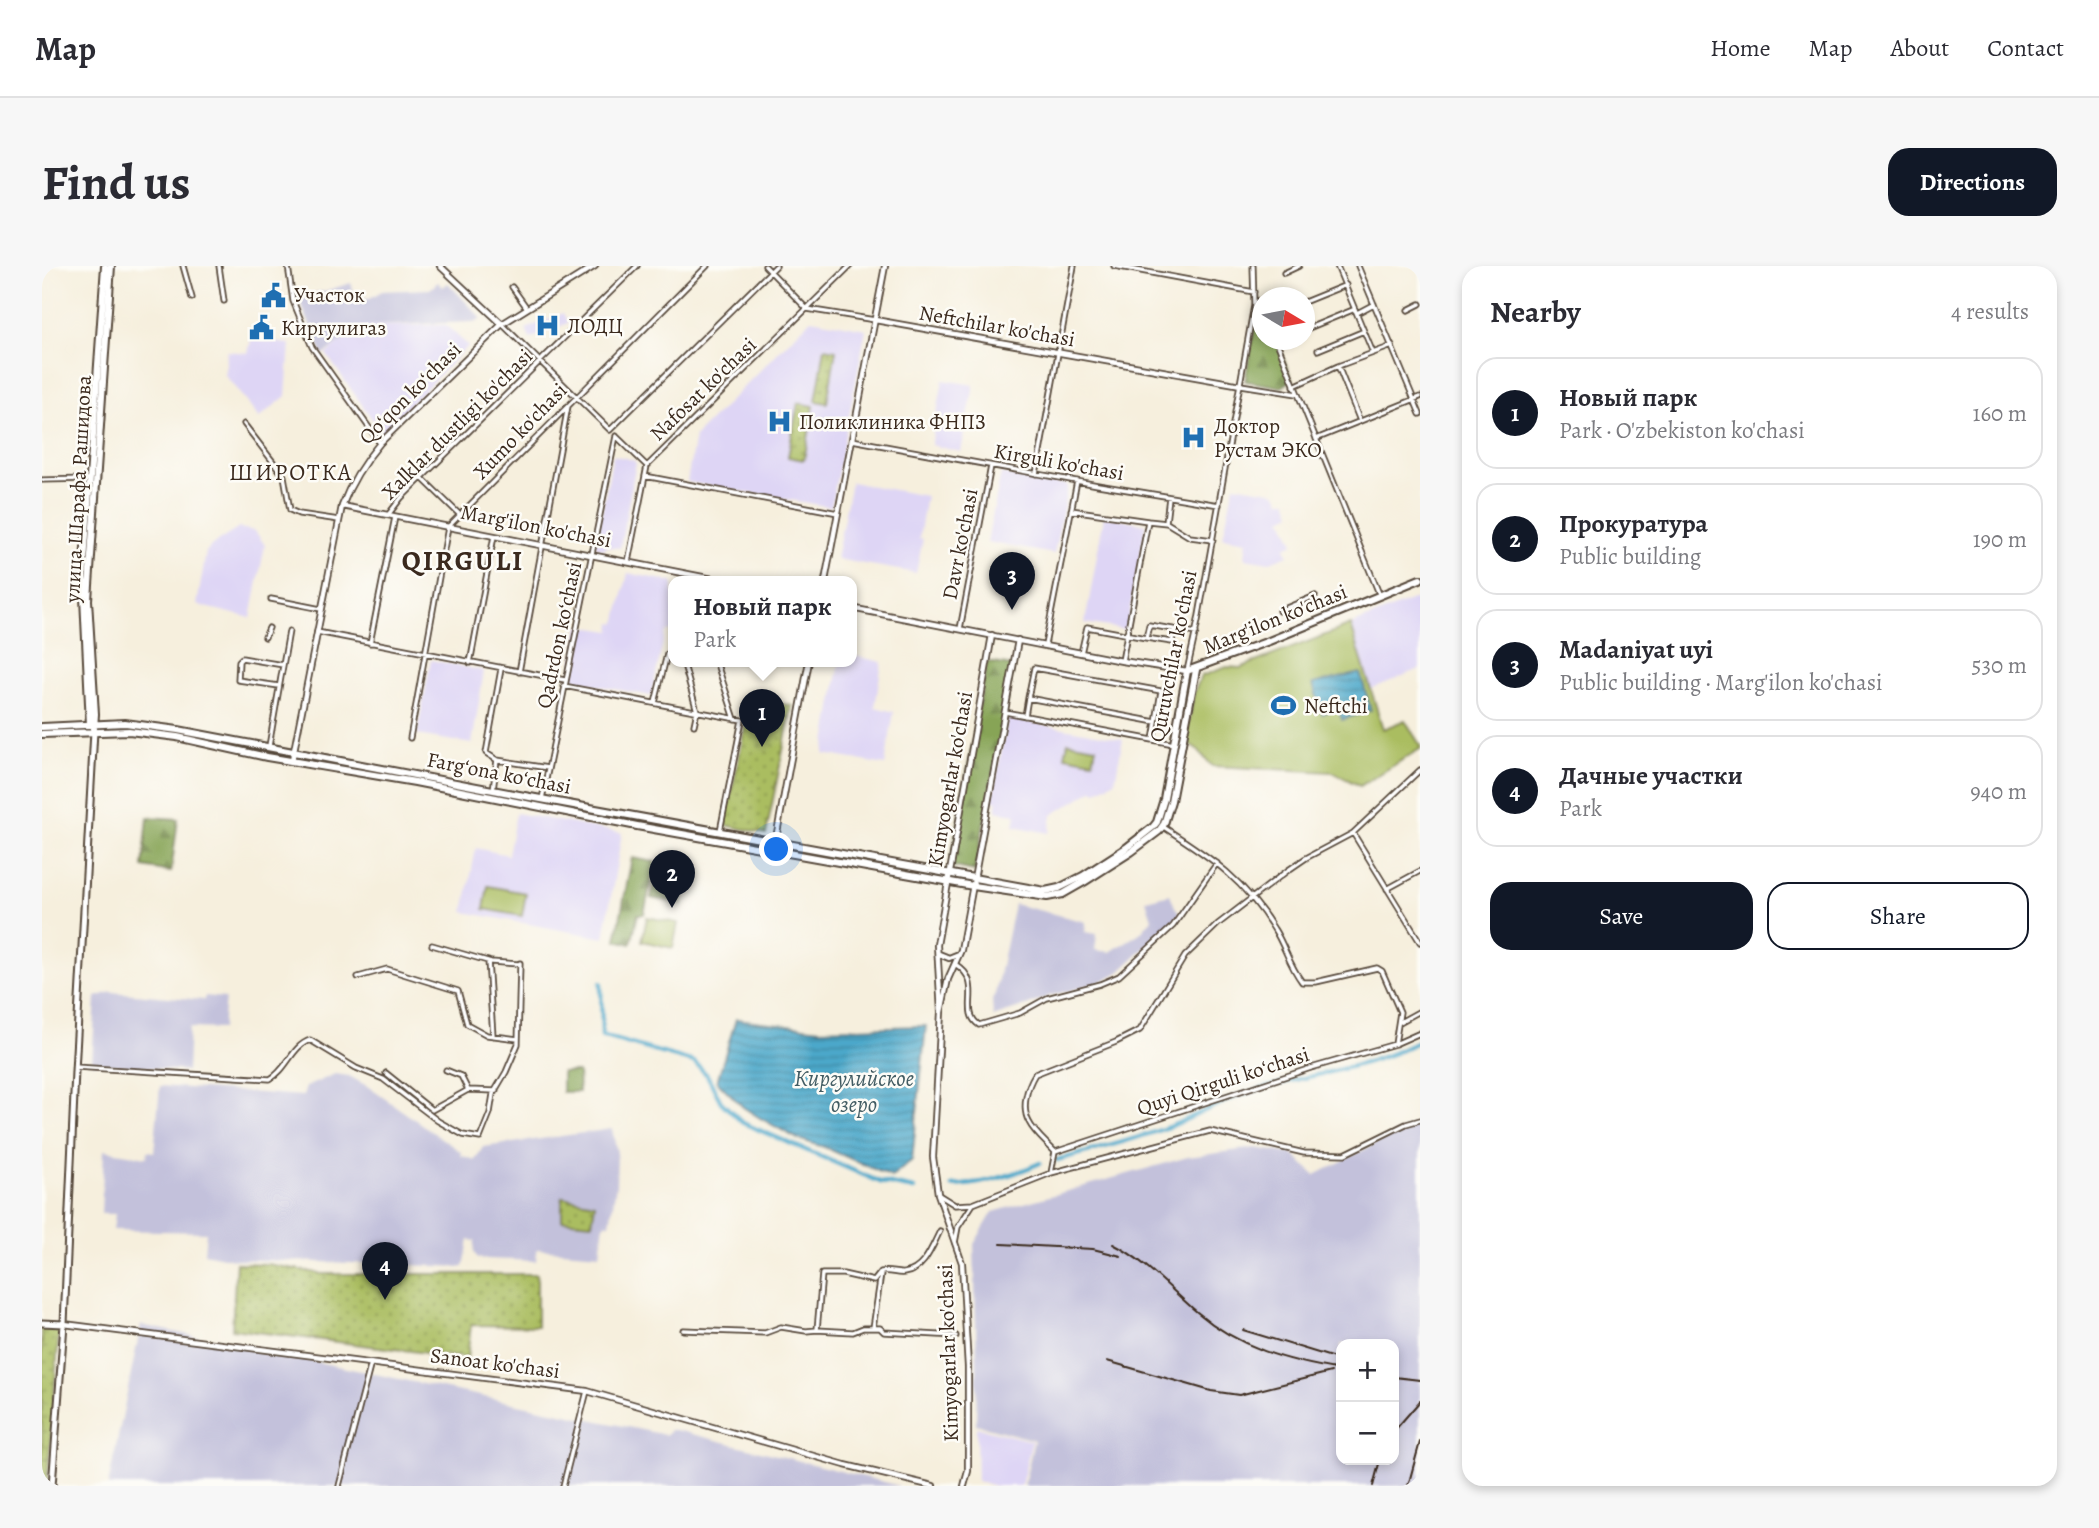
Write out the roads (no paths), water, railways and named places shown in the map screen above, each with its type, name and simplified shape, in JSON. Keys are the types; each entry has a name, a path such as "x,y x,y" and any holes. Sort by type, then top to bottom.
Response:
{"main road":[{"name":"улица Шарафа Рашидова","path":"92,728 95,714 88,600 108,266"},
{"path":"52,1486 64,1325 75,1067 91,798 93,746 82,598 102,341"},
{"name":"Marg'ilon ko'chasi","path":"1187,671 1196,670 1420,579"},
{"name":"Quruvchilar ko'chasi","path":"948,877 1031,896 1057,896 1084,883 1129,854 1162,826 1171,801 1196,670"},
{"name":"Quruvchilar ko'chasi","path":"973,883 1054,890 1083,876 1153,828 1164,799 1187,671"},
{"name":"Fargʻona koʻchasi","path":"42,734 144,725 720,831 774,846"},
{"name":"Fargʻona koʻchasi","path":"42,727 155,734 292,761 948,877"},
{"name":"Sanoat ko'chasi","path":"42,1323 64,1325"}],"street":[{"path":"183,266 192,298"},
{"path":"219,266 224,301"},
{"path":"288,266 292,301 312,347 380,443"},
{"path":"440,266 647,466"},
{"name":"Qoʻqon koʻchasi","path":"292,761 339,520 350,485 380,443 502,324 594,266"},
{"name":"Xalklar dustligi ko'chasi","path":"388,515 401,498 637,266"},
{"name":"Xumo ko'chasi","path":"448,527 708,266"},
{"path":"765,266 807,309"},
{"path":"610,430 776,266"},
{"name":"Nafosat ko'chasi","path":"628,562 647,466 850,266"},
{"path":"826,576 885,266"},
{"path":"1036,474 1074,266"},
{"path":"1114,266 1252,292"},
{"name":"Quruvchilar ko'chasi","path":"1253,266 1254,287"},
{"path":"1284,273 1299,266"},
{"path":"1337,266 1373,353"},
{"path":"1358,266 1420,414"},
{"path":"1315,298 1346,285"},
{"path":"512,287 527,308"},
{"path":"1315,326 1374,304"},
{"path":"1408,310 1420,304"},
{"name":"Neftchilar ko'chasi","path":"807,309 1241,385"},
{"name":"Quruvchilar ko'chasi","path":"1187,671 1252,316"},
{"path":"1318,350 1364,331"},
{"path":"1294,386 1392,346"},
{"path":"1280,350 1380,596"},
{"path":"1338,366 1360,421"},
{"path":"1241,385 1297,394"},
{"path":"1316,439 1420,397"},
{"path":"519,672 569,404"},
{"path":"244,424 284,476 290,510 299,514 339,520"},
{"name":"Qadrdon koʻchasi","path":"542,799 616,436"},
{"name":"Kirguli ko'chasi","path":"852,440 1219,505"},
{"name":"Davr ko'chasi","path":"960,629 991,465"},
{"path":"645,476 838,513"},
{"path":"422,478 460,514"},
{"path":"42,480 90,479"},
{"path":"1045,645 1077,481"},
{"path":"1166,523 1169,497"},
{"name":"Marg'ilon ko'chasi","path":"342,506 698,576"},
{"path":"1071,510 1166,523 1191,537 1213,540"},
{"name":"Xalklar dustligi ko'chasi","path":"370,643 396,517"},
{"path":"1122,661 1148,521"},
{"path":"410,738 448,527"},
{"path":"470,663 494,536"},
{"path":"1279,611 1315,596"},
{"path":"271,599 321,609"},
{"name":"Marg'ilon ko'chasi","path":"857,609 1122,661 1187,671"},
{"path":"1146,638 1149,625 1196,633"},
{"path":"1081,653 1087,627 1172,642 1174,629"},
{"path":"265,637 269,628"},
{"path":"268,748 289,631"},
{"path":"317,632 742,720 720,831"},
{"name":"Kimyogarlar ko'chasi","path":"964,1486 968,1471 968,1367 962,1263 938,1194 933,1157 941,1012 938,953 948,877 992,635"},
{"name":"Kimyogarlar ko'chasi","path":"941,1012 948,979 960,954 1018,640"},
{"path":"655,703 668,654"},
{"path":"279,686 238,680 239,661 242,658 283,665"},
{"path":"685,667 697,711 694,725"},
{"path":"718,667 735,719"},
{"path":"774,846 808,667"},
{"path":"1025,716 1034,668 1161,691 1153,740"},
{"path":"501,669 486,753 498,760 548,768"},
{"path":"1028,698 1156,722"},
{"path":"1005,712 1174,744"},
{"path":"493,790 498,760"},
{"path":"1051,1173 1055,1152 1029,1123 1026,1109 1029,1083 1035,1074 1140,1030 1185,956 1218,924 1306,858 1353,834 1420,770"},
{"path":"1162,826 1241,882 1276,932 1291,968 1302,982 1316,982 1377,968 1382,971 1400,1012 1395,1044"},
{"path":"1353,834 1420,942"},
{"path":"955,964 964,970 970,979 971,1013 973,1020 979,1025 1020,1013 1047,998 1100,984 1119,976 1173,926 1217,863"},
{"path":"1387,890 1420,871"},
{"path":"75,1067 270,1079 279,1074 290,1057 307,1040 356,1068 383,1079 438,1121 471,1138 480,1138 490,1113 493,1094 518,1039 519,964 488,961 432,945"},
{"path":"938,953 949,958 960,954"},
{"path":"488,961 493,1036"},
{"path":"358,977 387,969 458,991 467,1024 493,1036 518,1039"},
{"path":"1400,1022 1420,1011"},
{"name":"Quyi Qirguli koʻchasi","path":"1055,1152 1311,1068 1395,1044 1420,1033"},
{"path":"446,1070 461,1076 468,1090"},
{"path":"386,1073 432,1110 468,1090 496,1091"},
{"path":"938,1194 955,1205 973,1204 1051,1173 1210,1132 1304,1153 1345,1154 1406,1124 1420,1120"},
{"path":"956,1242 958,1227 973,1204"},
{"path":"817,1330 822,1274 843,1274 874,1281 881,1272 889,1270 904,1273 920,1267 940,1231"},
{"path":"873,1328 881,1272"},
{"name":"Sanoat ko'chasi","path":"64,1325 587,1391 834,1461 933,1486"},
{"path":"683,1330 765,1332 781,1327 806,1331 853,1332 863,1328 880,1328 884,1332 956,1336"},
{"path":"339,1486 371,1363"},
{"path":"563,1486 587,1391"}],"water":[{"path":"1360,673 1371,710 1342,720 1338,708 1322,714 1313,684"},
{"name":"Киргулийское озеро","path":"736,1019 820,1029 926,1026 912,1160 892,1177 824,1147 798,1139 743,1107 717,1081"}],"waterway":[{"path":"601,983 602,1036 694,1062 707,1075 721,1102 743,1123 880,1182 914,1189"},
{"path":"1057,1160 1157,1131 1250,1092 1381,1058 1420,1040"},
{"path":"952,1186 997,1179 1040,1163"}],"railway":[{"path":"1001,1244 1093,1249 1121,1256"},
{"path":"1113,1244 1147,1266 1197,1312 1230,1335 1264,1351 1336,1369"},
{"path":"1243,1330 1336,1358"},
{"path":"1107,1361 1211,1391 1239,1395 1331,1372"},
{"path":"1399,1378 1420,1380"},
{"path":"1399,1425 1420,1401"},
{"path":"1408,1486 1420,1442"},
{"path":"1373,1486 1379,1465"}],"place":[{"name":"Участок","path":"274,295"},
{"name":"ЛОДЦ","path":"547,326"},
{"name":"Киргулигаз","path":"261,328"},
{"name":"Поликлиника ФНПЗ","path":"779,422"},
{"name":"Доктор Рустам ЭКО","path":"1194,438"},
{"name":"Madaniyat uyi","path":"1012,610"},
{"name":"Neftchi","path":"1284,706"},
{"name":"Новый парк","path":"762,747"},
{"name":"Прокуратура","path":"672,908"},
{"name":"Дачные участки","path":"385,1300"}],"district":[{"name":"ШИРОТКА","path":"291,472"},
{"name":"QIRGULI","path":"463,560"}]}
